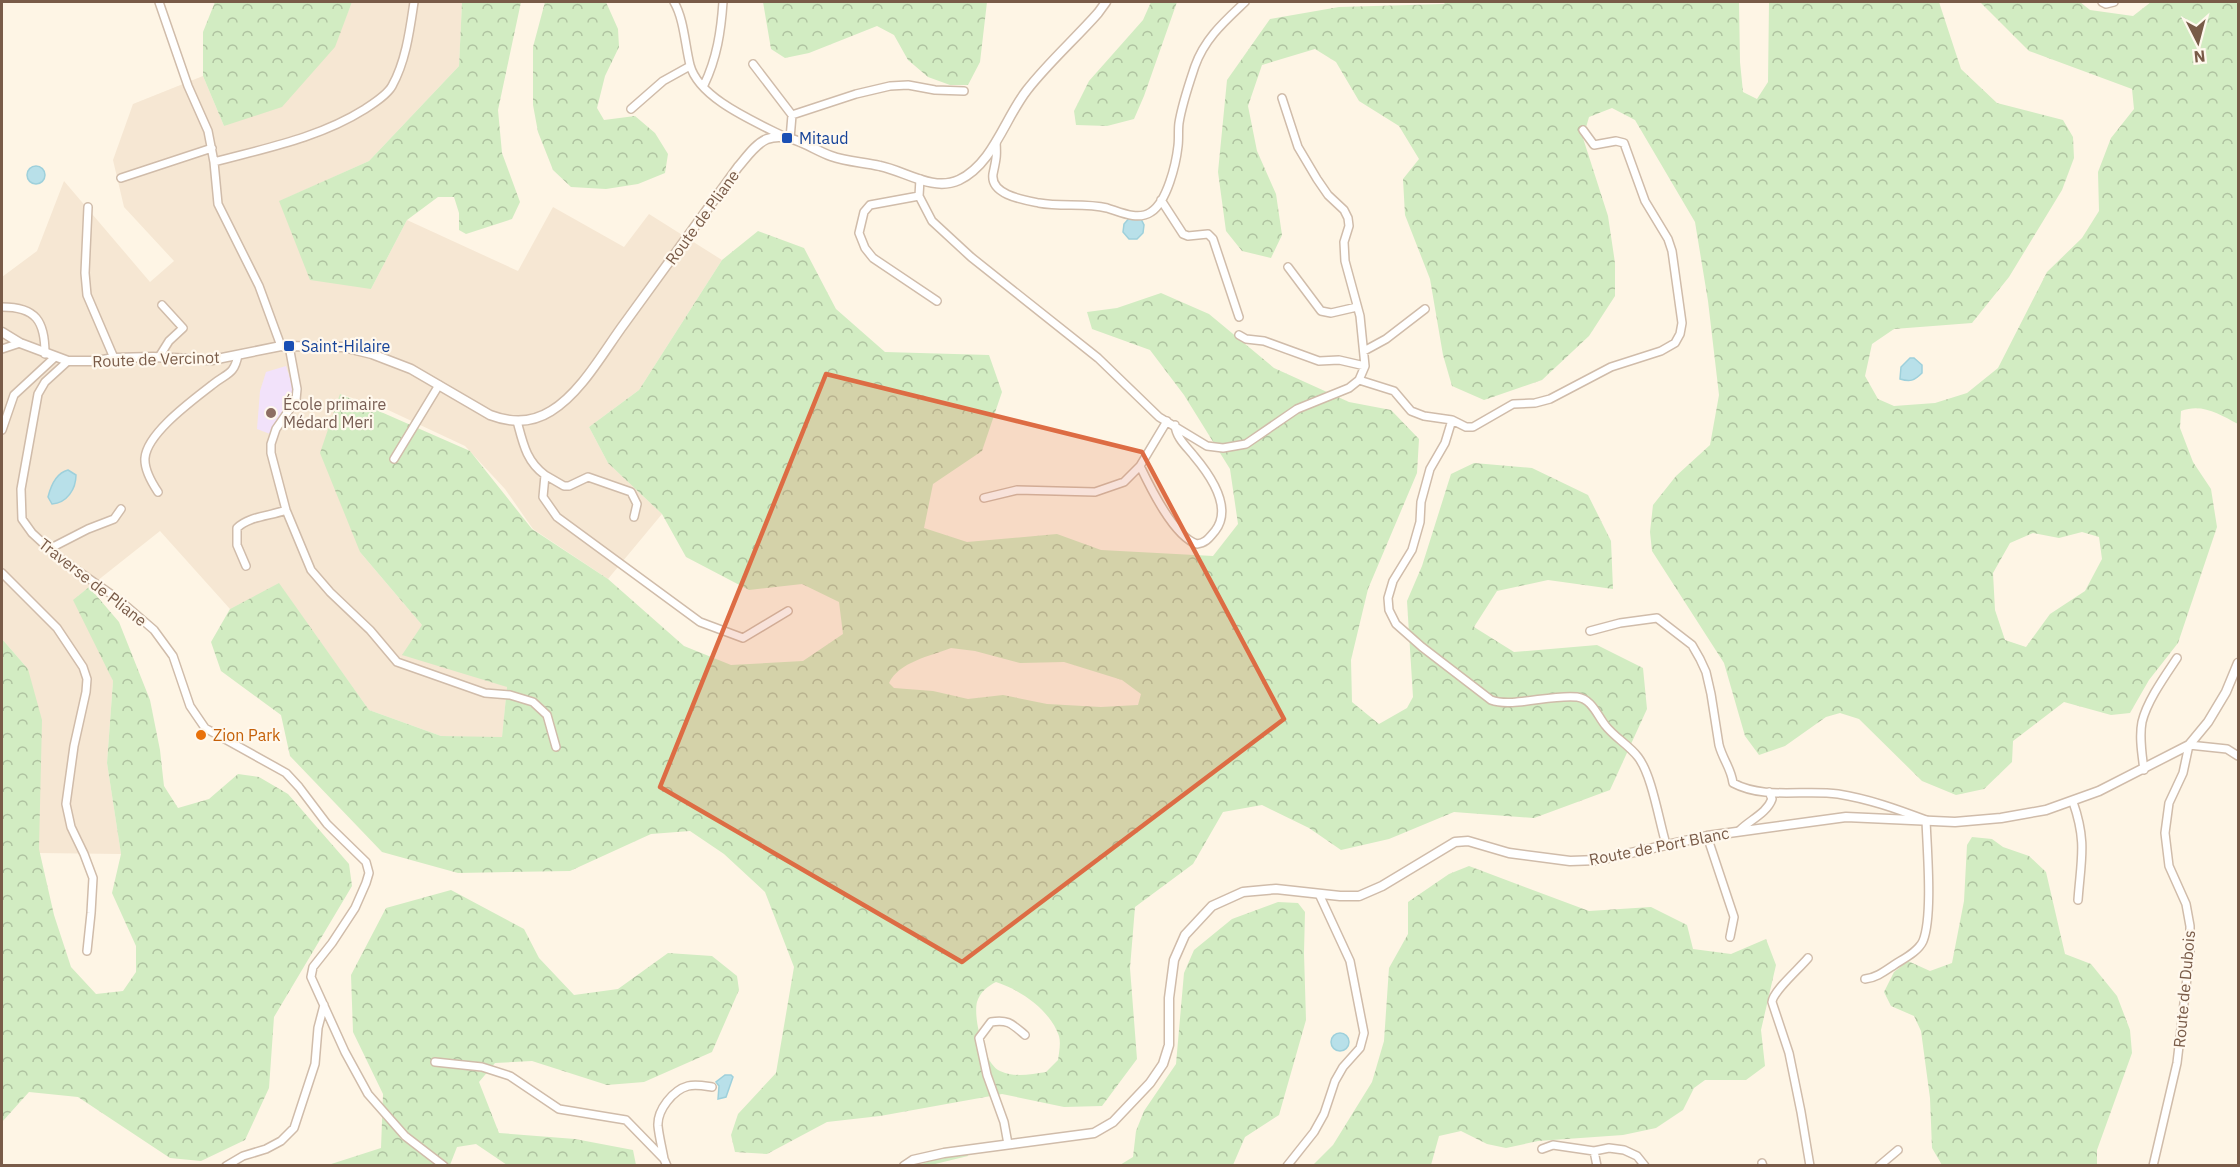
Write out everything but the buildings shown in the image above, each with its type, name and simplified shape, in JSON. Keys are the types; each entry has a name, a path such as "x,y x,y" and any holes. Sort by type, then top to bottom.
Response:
{"street":[{"path":"159,2 188,86 207,127 212,148 218,204 285,346 297,389 296,400 276,429 271,444 275,474 286,510 311,570 330,592 370,630 397,662 485,693 510,695 533,702 547,715 556,747"},
{"path":"214,162 316,134 345,122 374,103 391,88 400,68 414,2"},
{"path":"674,2 690,66 704,86 728,106 789,139 834,157 884,166 933,183 959,180 981,162 996,142 1028,88 1098,14 1106,2"},
{"path":"704,86 720,39 723,2"},
{"path":"996,142 997,160 993,175 994,182 999,189 1016,198 1057,206 1106,208 1122,214 1151,213 1161,200 1175,167 1179,123 1196,64 1213,33 1245,2"},
{"path":"2102,2 2106,4 2114,2"},
{"path":"753,64 792,115 789,139"},
{"path":"631,109 663,81 690,66"},
{"path":"792,115 856,94 890,86 908,85 935,90 963,90"},
{"path":"920,179 920,196 932,221 955,243 1098,358 1159,417 1207,446 1223,448 1246,444 1297,409 1349,388 1359,380 1365,366 1358,307 1345,261 1344,242 1349,226 1348,218 1344,210 1317,179 1298,147 1282,98"},
{"path":"1359,380 1394,391 1411,411 1473,427 1513,404 1534,403 1550,399 1611,367 1666,349 1675,343 1682,323 1672,251 1668,239 1645,201 1623,143 1619,141 1594,145 1583,130"},
{"name":"Route de Pliane","path":"285,346 343,347 372,354 411,369 490,415 504,420 535,419 552,411 566,400 586,377 738,168 758,145 776,137 789,139"},
{"path":"122,178 212,148"},
{"path":"920,196 870,205 865,208 859,232 865,248 873,258 937,301"},
{"path":"1161,200 1183,234 1188,236 1208,234 1213,239 1239,317"},
{"path":"88,207 85,273 87,295 114,358"},
{"path":"1288,267 1314,305 1321,311 1330,313 1358,307"},
{"path":"159,357 169,341 183,328 162,305"},
{"path":"2,307 25,309 41,322 45,354"},
{"path":"1364,351 1386,339 1425,309"},
{"name":"Route de Vercinot","path":"2,332 20,344 68,361 159,357 212,360 285,346"},
{"path":"1239,335 1250,340 1270,343 1319,361 1339,360 1365,366"},
{"path":"2,349 20,344"},
{"path":"158,492 146,467 145,458 151,441 186,406 214,383 231,373 238,355"},
{"path":"2,430 14,395 54,357"},
{"name":"Traverse de Pliane","path":"68,361 45,382 38,394 21,489 22,519 32,533 49,549 118,599 154,630 173,656 190,706 205,728 286,773 327,824 366,862 369,873 355,908 313,967 311,977 314,988 345,1052 368,1094 405,1136 444,1166"},
{"path":"394,459 439,385"},
{"path":"1452,420 1445,443 1430,470 1412,550 1393,582 1388,598 1389,610 1396,624 1491,700 1502,704 1534,699 1577,697 1585,699 1596,711 1604,725 1637,756 1645,769 1666,844"},
{"path":"518,421 526,454 537,469 564,486 588,477 631,492 637,504 634,517"},
{"path":"984,498 1017,490 1095,492 1125,482 1140,466 1167,421"},
{"path":"1140,466 1150,486 1184,538 1197,544 1206,542 1220,522 1220,499 1207,473 1177,434 1175,425"},
{"path":"545,475 543,497 557,517 700,622 743,638 788,611"},
{"path":"49,549 88,529 114,519 120,509"},
{"path":"246,566 237,544 237,528 255,519 272,516 286,510"},
{"path":"2,573 57,628 83,666 87,679 66,804 71,827 93,878 87,951"},
{"path":"1590,631 1620,623 1657,618 1692,645 1706,672 1722,756 1731,770 1733,783 1741,788 1769,792 1836,794 1876,802 1926,820 1928,892 1922,942 1917,949 1887,970 1873,978 1865,979"},
{"path":"2144,770 2141,746 2142,722 2163,679 2177,658"},
{"name":"Route de Port Blanc","path":"904,1166 913,1160 944,1153 1094,1133 1113,1122 1150,1083 1163,1064 1169,1045 1169,999 1174,960 1185,935 1212,906 1243,892 1276,889 1359,896 1382,886 1455,842 1468,841 1509,854 1570,861 1599,860 1740,830 1846,817 1955,822 2001,818 2046,810 2073,802 2144,770 2189,746 2208,722 2226,692 2238,663"},
{"path":"2189,746 2227,749 2238,756"},
{"name":"Route de Dubois","path":"2153,1166 2177,1063 2190,952 2190,926 2186,904 2169,866 2165,833 2169,803 2183,773 2189,746"},
{"path":"1740,830 1767,809 1772,799 1769,792"},
{"path":"2073,802 2081,825 2084,850 2078,900"},
{"path":"1707,836 1734,917 1730,937"},
{"path":"1287,1166 1314,1132 1324,1114 1342,1067 1360,1048 1364,1033 1350,961 1319,894"},
{"path":"1808,958 1772,996 1772,1002 1789,1053 1809,1166"},
{"path":"226,1166 243,1156 267,1149 281,1141 294,1128 315,1064 318,1028 324,1005"},
{"path":"1008,1144 1004,1122 987,1075 980,1038 991,1022 1003,1020 1013,1024 1025,1035"},
{"path":"435,1062 482,1067 510,1076 559,1109 626,1120 665,1162"},
{"path":"665,1162 658,1124 660,1114 679,1090 690,1085 712,1087"},
{"path":"1542,1149 1553,1145 1594,1151 1608,1148 1624,1150 1637,1156 1646,1166"},
{"path":"1879,1166 1898,1150"},
{"path":"1594,1151 1597,1166"}],"highlighted area":[{"path":"826,374 1142,452 1284,719 962,962 660,787"}],"shaded area":[{"path":"352,2 462,2 459,66 369,161 280,201 371,289 407,220 518,271 553,207 624,247 649,214 722,260 639,390 589,427 608,463 662,514 608,579 533,529 505,489 465,446 386,409 340,394 360,552 422,625 507,687 502,738 441,736 369,710 279,584 230,609 160,531 78,596 113,681 107,763 121,854 38,853 28,669 2,639 2,277 37,251 64,181 150,282 174,261 124,207 113,160 133,104 203,76 224,126 334,47"},
{"name":"École primaire Médard Meri","path":"286,366 294,396 270,434 257,429 260,391 266,372"}],"green space":[{"path":"215,2 352,2 335,47 282,107 224,126 203,76 203,32"},
{"path":"462,2 521,2 498,110 502,153 520,202 512,219 466,234 459,230 459,213 454,197 438,197 407,220 371,289 310,280 279,201 369,161 459,66"},
{"path":"545,2 606,2 618,29 619,47 605,76 597,108 604,120 635,116 655,133 668,154 665,173 638,184 606,189 571,187 553,170 538,132 533,105 533,47"},
{"path":"763,2 987,2 980,62 968,85 950,85 928,77 908,60 894,35 877,26 809,53 785,58 771,49"},
{"path":"1151,2 1177,2 1134,119 1107,126 1076,125 1074,111 1089,81 1143,20"},
{"path":"1446,2 1739,2 1743,92 1757,99 1768,82 1769,2 1939,2 1961,69 1997,103 2063,120 2073,137 2074,158 2062,190 2009,277 1972,323 1894,329 1872,344 1865,376 1878,399 1894,406 1935,403 1967,393 1998,368 2047,272 2082,238 2099,211 2098,172 2111,138 2134,109 2132,89 2029,51 1980,2 2080,2 2090,10 2133,16 2151,2 2238,2 2238,424 2217,413 2203,409 2181,411 2180,428 2193,462 2211,489 2217,527 2178,643 2149,680 2130,713 2111,715 2064,702 2013,741 2012,762 1984,789 1956,795 1922,781 1859,719 1840,713 1826,717 1785,746 1759,755 1745,736 1724,663 1652,551 1650,532 1653,505 1676,476 1710,445 1719,395 1708,301 1695,222 1635,120 1612,108 1589,117 1583,138 1608,216 1615,263 1615,296 1589,336 1542,380 1484,400 1452,386 1443,355 1430,279 1405,215 1403,179 1419,159 1399,126 1359,101 1336,62 1315,49 1262,65 1248,106 1257,151 1276,194 1282,235 1271,258 1242,251 1226,231 1218,172 1227,80 1270,19 1339,7 1444,4","holes":["2082,532 2099,537 2102,559 2085,591 2050,614 2026,647 2005,640 1995,610 1993,573 2010,543 2033,533 2059,538"]},
{"path":"758,231 804,248 836,309 885,352 989,355 1002,392 982,451 933,484 924,528 967,542 1057,534 1101,550 1213,556 1238,524 1230,469 1184,395 1150,350 1092,329 1087,312 1117,308 1161,293 1209,314 1274,368 1349,402 1391,410 1419,439 1417,473 1368,589 1351,660 1352,702 1379,724 1407,708 1413,697 1407,601 1422,566 1451,474 1474,463 1532,468 1588,495 1611,541 1613,589 1548,580 1497,591 1474,627 1514,652 1597,645 1643,668 1647,709 1610,790 1534,818 1454,812 1389,839 1341,850 1309,828 1262,805 1223,812 1193,864 1135,907 1130,968 1137,1059 1102,1106 1064,1107 1002,1094 880,1116 827,1122 767,1154 735,1152 731,1135 738,1114 776,1073 794,967 765,892 724,854 690,831 651,834 570,871 458,873 382,852 290,756 281,715 221,671 211,642 230,609 279,583 369,710 441,736 502,737 507,687 402,655 422,625 360,552 320,453 340,394 470,451 532,529 608,579 684,646 731,665 803,661 843,634 839,602 802,584 749,590 686,557 662,514 608,463 589,427 639,390 722,260","holes":["951,648 975,651 1020,663 1064,662 1122,680 1141,694 1138,705 1101,707 1047,704 1003,695 968,699 933,691 894,688 889,683 907,665","996,982 1034,1002 1055,1027 1060,1039 1058,1060 1046,1072 1023,1075 1006,1073 994,1067 989,1060 978,1029 976,1009 980,995"]},
{"path":"89,587 119,622 150,700 160,750 164,786 178,808 209,799 238,774 259,777 288,794 349,864 352,886 274,1017 269,1088 245,1140 201,1161 170,1158 78,1097 29,1092 2,1122 2,639 28,669 42,720 39,849 54,915 71,967 96,994 123,991 136,972 136,946 112,893 121,854 107,763 113,681 73,600"},
{"path":"1972,837 1992,839 2003,847 2029,856 2046,872 2065,954 2091,964 2117,996 2130,1030 2132,1053 2097,1150 2097,1165 1942,1165 1932,1148 1930,1098 1921,1031 1914,1016 1891,1006 1884,992 1894,972 1908,961 1930,971 1952,963 1964,901 1967,845"},
{"path":"1469,866 1589,911 1651,907 1687,925 1693,949 1731,954 1766,939 1776,965 1761,1030 1765,1066 1746,1080 1705,1080 1694,1088 1683,1110 1656,1128 1623,1135 1538,1141 1506,1148 1487,1144 1461,1131 1439,1136 1431,1165 1313,1165 1333,1145 1372,1082 1384,1041 1389,968 1408,934 1408,902 1449,874"},
{"path":"451,890 524,929 539,958 574,995 618,989 668,953 712,956 737,976 739,990 712,1052 644,1082 607,1085 532,1061 495,1063 479,1082 499,1133 575,1139 633,1150 636,1165 507,1165 476,1144 457,1147 450,1165 325,1166 381,1148 383,1094 353,1032 351,975 386,908"},
{"path":"1278,902 1298,903 1305,912 1306,1020 1279,1115 1245,1137 1233,1165 1120,1165 1133,1157 1136,1131 1144,1111 1176,1064 1184,973 1194,950 1232,919"},
{"path":"967,1153 968,1156 931,1165 916,1166 945,1156"}],"water":[{"path":"32,166 40,166 45,171 43,182 32,184 27,179 27,171"},
{"path":"1131,216 1140,217 1144,225 1143,233 1137,239 1129,239 1123,232 1124,224"},
{"path":"1910,358 1914,358 1922,365 1922,373 1912,380 1900,379 1901,367"},
{"path":"68,470 76,475 72,490 62,501 52,504 48,497 52,484 60,474"},
{"path":"1340,1033 1346,1036 1349,1042 1346,1048 1340,1051 1334,1048 1331,1042 1334,1036"},
{"path":"725,1075 733,1077 726,1097 718,1099 719,1086 716,1082"}],"place":[{"name":"Mitaud","path":"787,138"},
{"name":"Saint-Hilaire","path":"289,346"},
{"name":"École primaire Médard Meri","path":"271,413"},
{"name":"Zion Park","path":"201,735"}]}
